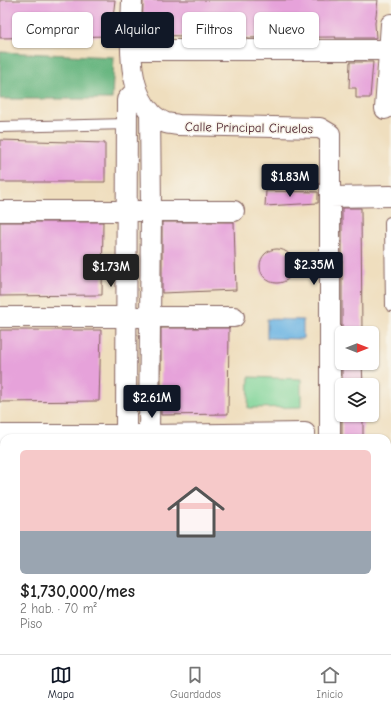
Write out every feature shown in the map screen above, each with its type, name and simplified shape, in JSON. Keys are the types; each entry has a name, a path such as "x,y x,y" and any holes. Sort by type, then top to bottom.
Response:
{"street":[{"name":"Calle Principal Ciruelos","path":"132,0 132,70 142,101 155,116 166,123 178,125 320,128 330,134 330,434"},
{"path":"385,109 391,24"},
{"path":"131,50 389,50"},
{"path":"126,434 128,100 137,89"},
{"path":"149,434 151,210 150,110"},
{"path":"128,128 150,132"},
{"path":"330,197 391,196"},
{"path":"0,210 234,211"},
{"path":"0,317 234,317"},
{"path":"266,434 305,433"}],"lane":[{"path":"0,126 128,128"},
{"path":"390,222 391,306"}],"green space":[{"path":"0,52 114,57 112,99 0,99"},
{"path":"249,377 301,379 301,407 248,408"}],"water":[{"path":"267,319 303,320 303,339 267,338"}],"building":[{"path":"0,0 115,0 114,12 101,12 101,36 93,36 93,12 12,12 12,38 0,38"},
{"path":"143,0 378,0 375,23 376,38 319,37 319,12 254,12 254,38 246,38 246,12 182,12 182,36 174,36 174,12 143,12"},
{"path":"350,62 373,62 370,98 356,98 356,88 349,88"},
{"path":"0,140 105,143 105,182 0,182"},
{"path":"266,191 318,192 318,203 265,206"},
{"path":"342,208 361,208 362,326 342,326"},
{"path":"0,222 103,222 102,295 0,296"},
{"path":"162,222 234,222 236,290 162,293"},
{"path":"277,249 289,254 294,266 289,278 277,283 265,278 260,266 265,254"},
{"path":"161,328 229,328 228,414 161,415"},
{"path":"0,330 101,330 99,401 0,402"},
{"path":"342,370 362,370 363,378 342,378"},
{"path":"342,422 363,422 363,434 342,434"}]}
